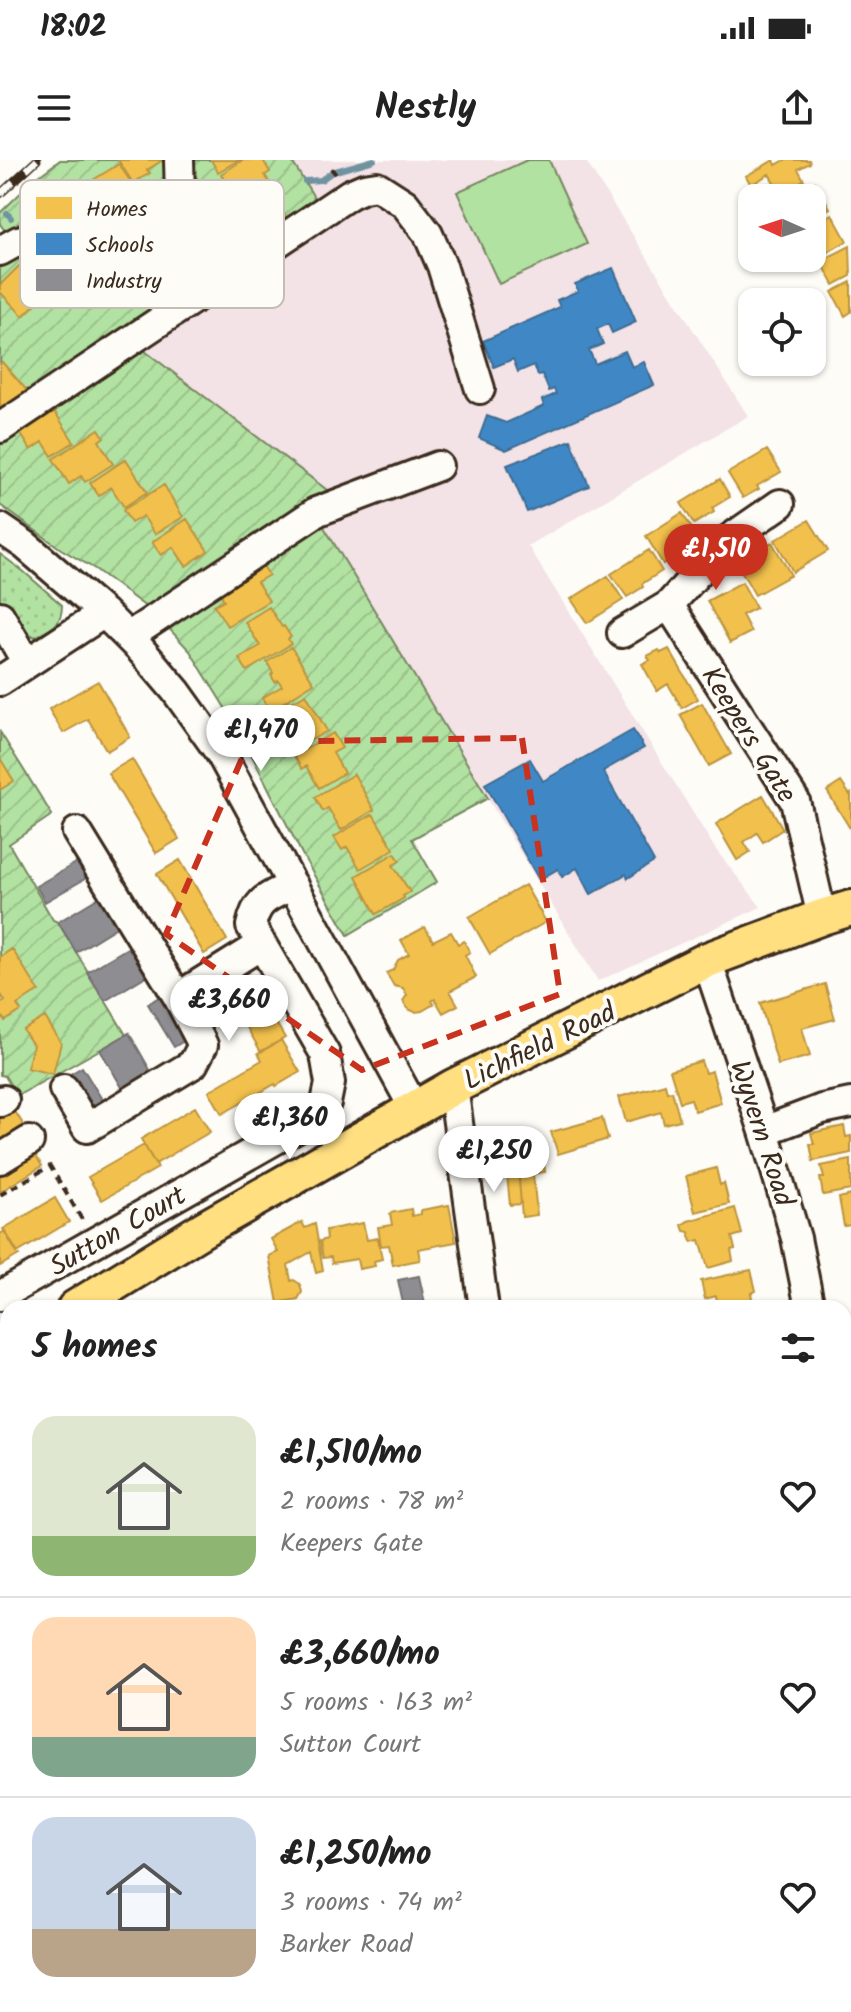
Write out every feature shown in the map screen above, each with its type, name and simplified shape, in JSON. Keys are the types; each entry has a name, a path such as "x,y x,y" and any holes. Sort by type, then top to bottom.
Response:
{"main road":[{"name":"Lichfield Road","path":"88,1300 205,1228 453,1087 707,960 837,913"}],"street":[{"path":"179,160 180,180"},
{"path":"284,238 364,188 377,186 405,204 428,234 442,266 480,389"},
{"path":"0,251 20,240"},
{"path":"0,428 179,308"},
{"path":"128,637 316,512 438,466"},
{"path":"622,633 669,605 725,542 780,504"},
{"path":"0,528 25,545 128,637 176,691 221,754 414,1108"},
{"name":"Keepers Gate","path":"669,605 795,801 837,913"},
{"path":"0,681 104,613"},
{"path":"0,616 27,663"},
{"path":"64,1089 87,1128 193,1064 203,1045 178,997 77,832"},
{"name":"Sutton Court","path":"0,1296 315,1117 326,1103 330,1083 325,1054 251,926 254,912 263,900 293,885"},
{"path":"178,997 261,945"},
{"name":"Wyvern Road","path":"707,960 796,1238 808,1300"},
{"path":"453,1087 483,1300"},
{"path":"764,1131 822,1109 851,1103"},
{"path":"0,1159 29,1141"}],"path":[{"path":"0,1195 50,1166 96,1242"}],"highlighted area":[{"path":"522,738 560,994 362,1070 166,934 249,742"}],"shaded area":[{"path":"291,160 585,160 748,416 528,546 716,850 761,907 598,981 321,523 162,621 146,607 327,490 141,348 203,308 284,308 284,255 332,224"}],"green space":[{"path":"60,160 172,160 173,166 169,180 35,179"},
{"path":"187,160 291,160 320,207 284,230 284,180 198,180"},
{"path":"527,160 549,160 587,244 499,284 457,192"},
{"path":"20,194 20,232 7,234 0,224 0,213"},
{"path":"20,254 20,308 159,308 112,335 0,416 0,264"},
{"path":"141,348 327,490 146,607 0,505 0,439"},
{"path":"321,522 488,798 412,839 437,882 348,935 302,854 240,732 190,651 162,621"},
{"path":"0,554 62,605 58,622 51,629 35,637 6,610 0,600"},
{"path":"0,732 52,815 9,844 126,1035 17,1096 5,1076 0,1075"}],"building: Homes":[{"path":"118,160 163,160 147,170 150,173 138,180 131,180"},
{"path":"211,160 239,160 218,172"},
{"path":"243,160 263,160 270,172 265,175 268,180 225,180 221,174"},
{"path":"774,160 776,165 785,160 809,160 810,163 798,169 804,180 797,184 775,184 769,174 750,184 746,176"},
{"path":"119,164 129,180 93,180"},
{"path":"832,214 847,241 826,253 826,217"},
{"path":"850,246 851,276 834,285 826,270 826,258"},
{"path":"19,266 20,308 31,308 23,316 0,292 0,285"},
{"path":"851,282 851,312 845,316 832,292"},
{"path":"2,362 30,394 0,412 0,364"},
{"path":"53,409 74,442 52,456 43,442 31,450 19,431"},
{"path":"99,429 104,437 99,441 113,464 85,482 81,476 69,484 53,459"},
{"path":"767,450 781,472 743,498 728,473"},
{"path":"126,459 147,492 124,507 111,487 99,496 90,483"},
{"path":"720,479 730,497 712,508 714,512 694,524 681,503"},
{"path":"164,485 183,517 155,534 143,516 131,523 123,510"},
{"path":"682,513 694,532 681,540 684,543 677,547 680,553 663,564 646,536"},
{"path":"187,519 208,551 186,566 173,547 161,555 152,542"},
{"path":"809,520 828,551 793,572 775,540"},
{"path":"772,542 791,575 755,595 739,567 749,561 747,556"},
{"path":"649,550 662,571 627,597 611,574"},
{"path":"261,563 269,575 257,582 269,601 227,626 214,605 224,600 218,589"},
{"path":"608,576 623,600 587,623 571,599"},
{"path":"742,582 756,608 742,615 751,632 730,643 707,601"},
{"path":"269,607 291,637 288,639 291,644 247,671 239,658 260,646 245,622"},
{"path":"291,647 314,683 270,711 262,698 282,686 278,680 275,682 267,662"},
{"path":"669,649 698,699 682,708 668,684 657,691 642,664 650,660 647,656"},
{"path":"98,681 130,737 107,751 88,719 63,733 49,709"},
{"path":"306,694 327,731 291,752 278,729 288,723 279,709"},
{"path":"702,703 731,754 709,766 680,715"},
{"path":"333,733 342,748 333,753 344,773 319,788 306,766 302,769 294,756"},
{"path":"0,758 14,781 0,790"},
{"path":"132,759 179,839 156,853 108,773"},
{"path":"354,774 374,810 341,830 328,808 323,811 315,797"},
{"path":"841,782 851,794 851,830 827,791"},
{"path":"763,795 783,829 763,842 757,833 744,842 750,852 737,860 716,824"},
{"path":"373,814 394,849 360,869 347,847 342,850 334,837"},
{"path":"395,853 400,861 393,865 410,892 376,914 356,876"},
{"path":"180,860 227,940 204,954 157,874"},
{"path":"525,885 546,922 490,954 469,917"},
{"path":"425,927 433,941 451,932 458,944 464,941 470,952 465,955 476,977 450,991 458,1005 443,1013 435,999 432,1001 434,1004 422,1011 408,1009 403,1001 407,995 403,988 394,986 386,973 409,954 401,940"},
{"path":"12,949 39,991 17,1005 21,1011 5,1021 0,1013 0,1004 5,1001 0,993 0,957"},
{"path":"825,984 835,1019 802,1028 810,1056 778,1065 760,1003"},
{"path":"254,985 285,1038 261,1052 230,998"},
{"path":"45,1017 61,1043 53,1074 27,1068 33,1045 23,1030"},
{"path":"281,1040 300,1072 222,1114 209,1091 262,1060 258,1053"},
{"path":"701,1061 705,1073 712,1071 721,1103 695,1111 691,1099 680,1102 670,1070"},
{"path":"665,1084 667,1092 672,1091 680,1120 664,1124 661,1112 626,1122 619,1097"},
{"path":"11,1105 28,1132 0,1149 0,1112"},
{"path":"195,1107 210,1132 155,1164 141,1139"},
{"path":"602,1118 608,1139 558,1154 551,1132"},
{"path":"844,1126 846,1137 851,1136 851,1153 813,1161 811,1133"},
{"path":"542,1140 545,1172 533,1174 537,1215 522,1217 516,1143"},
{"path":"516,1143 521,1204 510,1205 507,1175 496,1177 493,1145"},
{"path":"144,1145 158,1168 102,1200 88,1177"},
{"path":"33,1151 42,1166 0,1192 0,1171"},
{"path":"851,1160 851,1190 823,1195 821,1166"},
{"path":"716,1168 720,1185 724,1183 729,1204 695,1212 686,1176"},
{"path":"851,1195 851,1225 844,1226 839,1198"},
{"path":"55,1198 69,1222 17,1253 3,1229"},
{"path":"449,1205 456,1242 418,1249 420,1260 393,1265 389,1245 381,1246 378,1227 392,1225 390,1213 411,1209 412,1216 421,1214 421,1210"},
{"path":"735,1208 742,1234 732,1237 735,1249 731,1250 733,1261 708,1268 700,1240 692,1242 689,1232 684,1231 682,1225"},
{"path":"302,1222 305,1228 315,1224 323,1271 316,1273 311,1252 288,1265 291,1281 300,1284 302,1292 298,1299 277,1300 269,1256 278,1252 271,1239"},
{"path":"363,1223 367,1240 378,1238 382,1259 374,1261 375,1266 359,1269 357,1259 332,1263 331,1257 323,1258 320,1241 327,1239 326,1230"},
{"path":"5,1231 19,1255 0,1266 0,1234"},
{"path":"751,1270 756,1291 751,1293 752,1300 717,1300 716,1296 705,1299 701,1281"}],"building: Schools":[{"path":"613,268 636,322 612,333 608,324 597,329 603,344 589,350 595,364 625,351 632,367 644,362 654,385 506,450 479,438 487,416 506,423 544,406 542,400 556,394 554,389 549,391 542,374 538,375 534,365 518,372 513,359 494,367 483,341 560,307 557,300 578,291 575,284"},
{"path":"571,440 589,486 527,512 507,465"},
{"path":"633,730 644,748 603,771 654,862 628,878 626,874 591,894 577,868 562,877 558,869 539,880 485,784 530,759 543,781"}],"building: Industry":[{"path":"81,860 90,876 45,902 36,886"},
{"path":"103,895 120,925 76,952 58,922"},
{"path":"134,944 151,973 105,1001 87,972"},
{"path":"162,995 189,1038 174,1047 148,1004"},
{"path":"129,1033 154,1077 126,1094 100,1050"},
{"path":"82,1067 106,1106 91,1115 67,1076"},
{"path":"419,1276 424,1300 402,1300 398,1280"}],"waterway":[{"path":"305,181 321,180 332,172 374,160"},
{"path":"7,213 11,218"}],"railway":[{"path":"0,194 37,160"}]}
